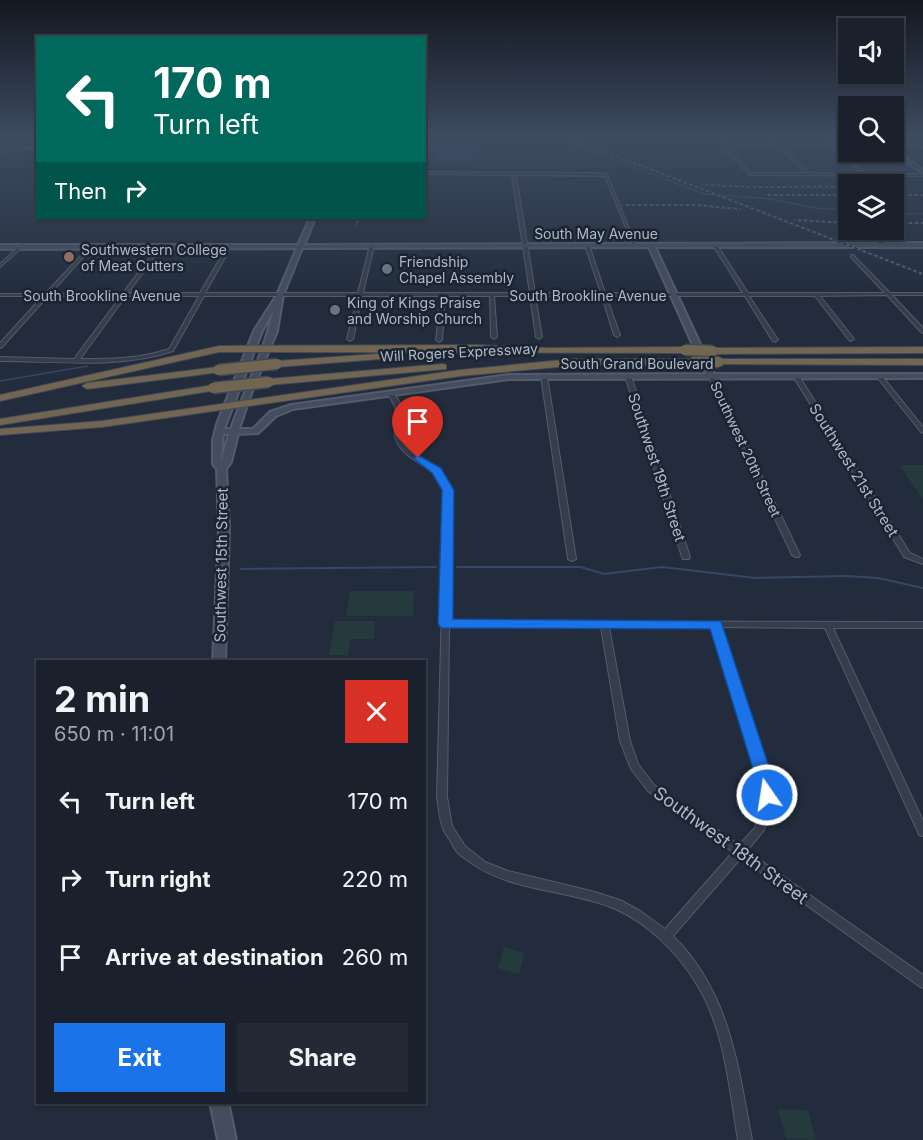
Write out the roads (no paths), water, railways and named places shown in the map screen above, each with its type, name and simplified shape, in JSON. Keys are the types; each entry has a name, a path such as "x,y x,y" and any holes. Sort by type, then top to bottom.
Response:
{"highway":[{"path":"0,399 193,353 231,349 255,340 266,348 547,351"},
{"name":"Will Rogers Expressway","path":"0,399 218,370 409,355 547,351 923,350"},
{"path":"0,432 102,424 460,373 580,362"},
{"name":"Will Rogers Expressway","path":"0,422 213,388 437,367 580,362 923,362"}],"main road":[{"name":"Southwest 15th Street","path":"219,660 224,529 221,468 217,464 219,432 255,340 280,295 312,219"},
{"name":"Southwest 20th Street","path":"651,245 711,376"},
{"name":"South May Avenue","path":"0,246 923,245"},
{"name":"Southwest 15th Street","path":"221,468 226,462 244,404 273,331 280,295"},
{"path":"255,340 273,331"},
{"name":"South Grand Boulevard","path":"219,432 257,430 267,418 286,408 502,377 923,376"},
{"path":"219,1104 227,1140"}],"street":[{"path":"516,191 539,337"},
{"path":"613,191 635,245"},
{"path":"877,240 883,245"},
{"path":"350,339 362,296 372,245"},
{"path":"587,245 616,335"},
{"path":"715,245 775,340"},
{"path":"0,266 22,246"},
{"path":"0,346 92,246"},
{"path":"77,359 161,246"},
{"path":"0,359 160,356 171,350 230,246"},
{"path":"852,256 923,331"},
{"name":"South Brookline Avenue","path":"0,295 923,294"},
{"path":"440,340 443,295"},
{"path":"492,295 494,337"},
{"path":"817,295 851,339"},
{"path":"544,376 572,559"},
{"name":"Southwest 19th Street","path":"628,376 686,557"},
{"name":"Southwest 20th Street","path":"711,376 796,555"},
{"name":"Southwest 21st Street","path":"796,376 907,555 919,561"},
{"path":"879,376 923,431"},
{"path":"392,394 399,411 397,431 400,442 409,453 437,471 446,486 447,573 443,810 446,823 456,842 471,858 493,872 614,903 645,921 665,937 700,977 718,1010 728,1048 745,1140"},
{"path":"446,624 923,624"},
{"name":"Southwest 18th Street","path":"604,624 625,741 634,766 651,788 923,982"},
{"path":"665,937 740,853 759,830 763,820 767,795 765,782 716,624"},
{"path":"827,624 923,831"}],"waterway":[{"path":"697,191 704,194 770,199 816,208 838,209"},
{"path":"904,213 923,214"},
{"path":"0,381 88,366"},
{"path":"241,569 436,567"},
{"path":"457,567 581,567 604,574 662,567 756,578 847,576 878,578 923,588"}],"railway":[{"path":"707,191 923,274"},
{"path":"765,195 838,195"},
{"path":"904,195 923,195"},
{"path":"623,205 696,205 740,209"},
{"path":"356,225 359,219"},
{"path":"795,220 838,222"},
{"path":"904,223 923,223"}],"place":[{"name":"Southwestern College of Meat Cutters","path":"69,257"},
{"name":"Friendship Chapel Assembly","path":"387,269"},
{"name":"King of Kings Praise and Worship Church","path":"335,310"}]}
